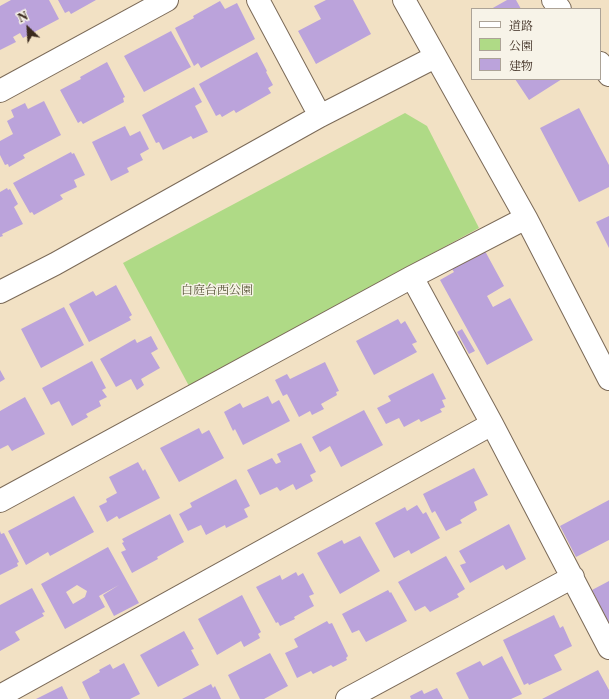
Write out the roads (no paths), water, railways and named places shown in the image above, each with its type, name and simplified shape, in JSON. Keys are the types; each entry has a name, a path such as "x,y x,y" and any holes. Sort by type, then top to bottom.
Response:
{"street":[{"path":"0,92 167,0"},
{"path":"258,0 320,116"},
{"path":"404,0 526,218 609,379"},
{"path":"553,0 559,8"},
{"path":"0,292 55,264 320,116 435,57"},
{"path":"601,64 609,75"},
{"path":"0,501 412,277 526,218"},
{"path":"412,277 492,424 609,648"},
{"path":"0,696 492,424"},
{"path":"347,699 573,577"}],"park label":[{"name":"白庭台西公園","path":"217,291"}]}
